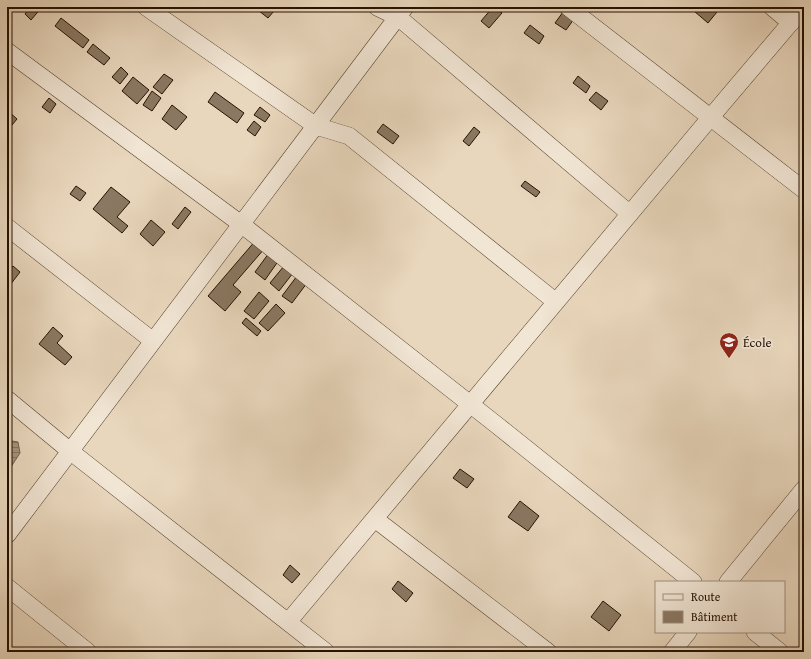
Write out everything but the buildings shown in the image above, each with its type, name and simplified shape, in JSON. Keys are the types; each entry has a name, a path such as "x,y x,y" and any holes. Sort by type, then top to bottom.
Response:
{"street":[{"path":"146,7 316,126 349,136 556,302"},
{"path":"377,7 401,12 630,214"},
{"path":"568,7 804,190"},
{"path":"772,7 791,23"},
{"path":"288,622 804,7"},
{"path":"7,535 401,12"},
{"path":"7,51 241,224 692,581"},
{"path":"7,227 153,341"},
{"path":"7,399 70,451 326,652"},
{"path":"729,581 804,489"},
{"path":"375,519 548,652"},
{"path":"7,587 88,652"},
{"path":"672,652 687,633"},
{"path":"756,633 780,652"}],"shaded area":[{"path":"12,441 18,442 20,453 7,473 7,447"}],"place":[{"name":"École","path":"729,359"}]}
